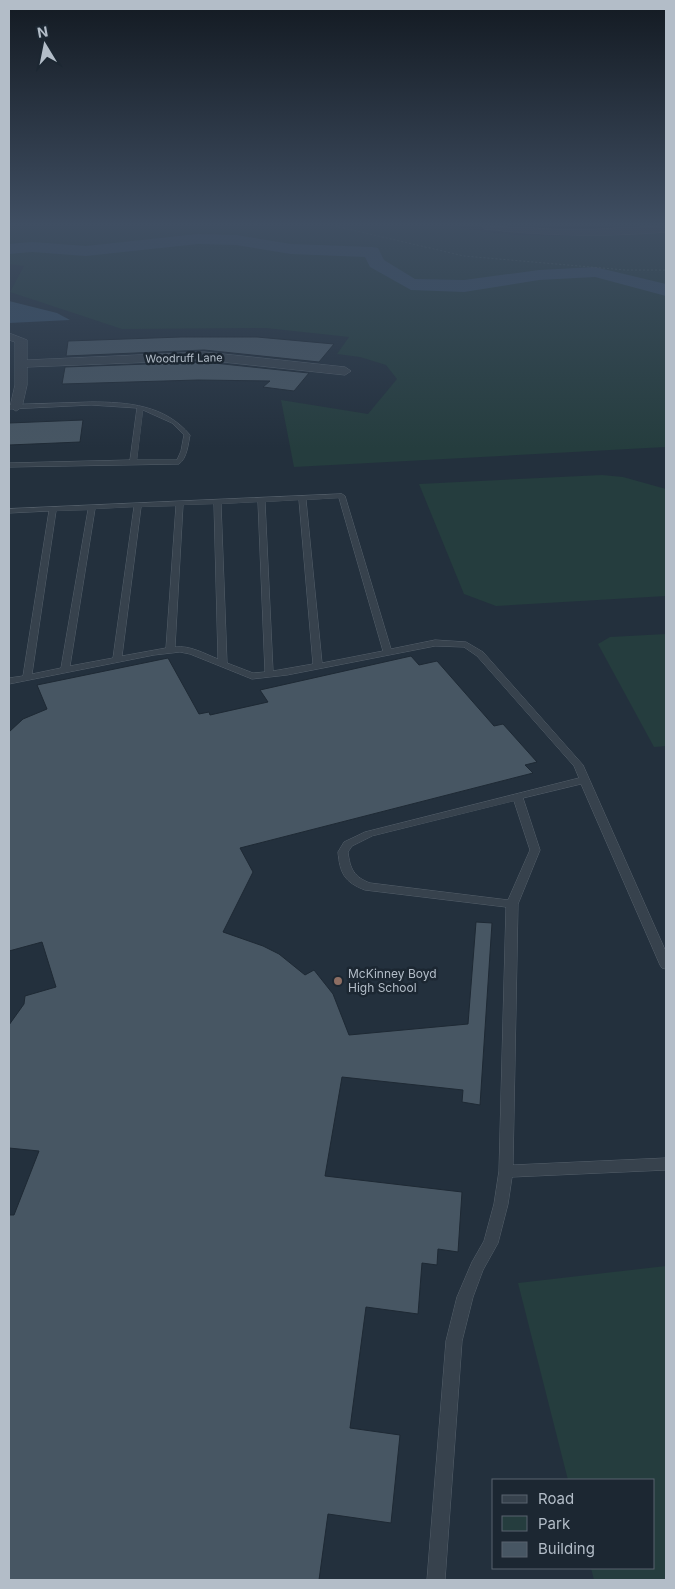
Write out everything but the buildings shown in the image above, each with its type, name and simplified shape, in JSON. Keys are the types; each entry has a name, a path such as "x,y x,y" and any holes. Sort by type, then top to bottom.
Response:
{"street":[{"path":"9,336 21,340 21,364 12,407"},
{"name":"Woodruff Lane","path":"21,364 204,356 345,371"}],"lane":[{"path":"9,465 179,462 184,451 187,434 174,422 140,407 105,404 12,407"},
{"path":"133,462 140,407"},
{"path":"9,511 342,496 387,652"},
{"path":"302,498 318,666"},
{"path":"261,500 269,674"},
{"path":"217,502 222,665"},
{"path":"170,651 180,503"},
{"path":"117,660 138,505"},
{"path":"65,670 92,507"},
{"path":"27,678 54,509"},
{"path":"9,681 170,651 193,652 252,676 318,666 423,644 451,643 466,646 480,654 578,766 666,965"},
{"path":"512,904 369,887 354,882 349,877 343,852 348,844 369,834 584,780"},
{"path":"436,1580 454,1341 465,1297 477,1267 491,1243 501,1204 506,1171 512,904 535,850 517,796"},
{"path":"506,1171 666,1164"}],"green space":[{"path":"35,300 666,300 666,447 294,467 281,400 368,414 397,379 386,365 360,357 337,354 349,337 266,328 122,329"},
{"path":"602,475 623,477 666,489 666,596 496,606 464,594 419,484"},
{"path":"666,634 666,746 654,747 598,644 610,637"},
{"path":"666,1266 666,1580 594,1580 591,1569 655,1569 655,1479 568,1479 518,1283"}],"water":[{"path":"9,301 57,313 70,320 9,323"}],"place":[{"name":"McKinney Boyd High School","path":"338,981"}]}
